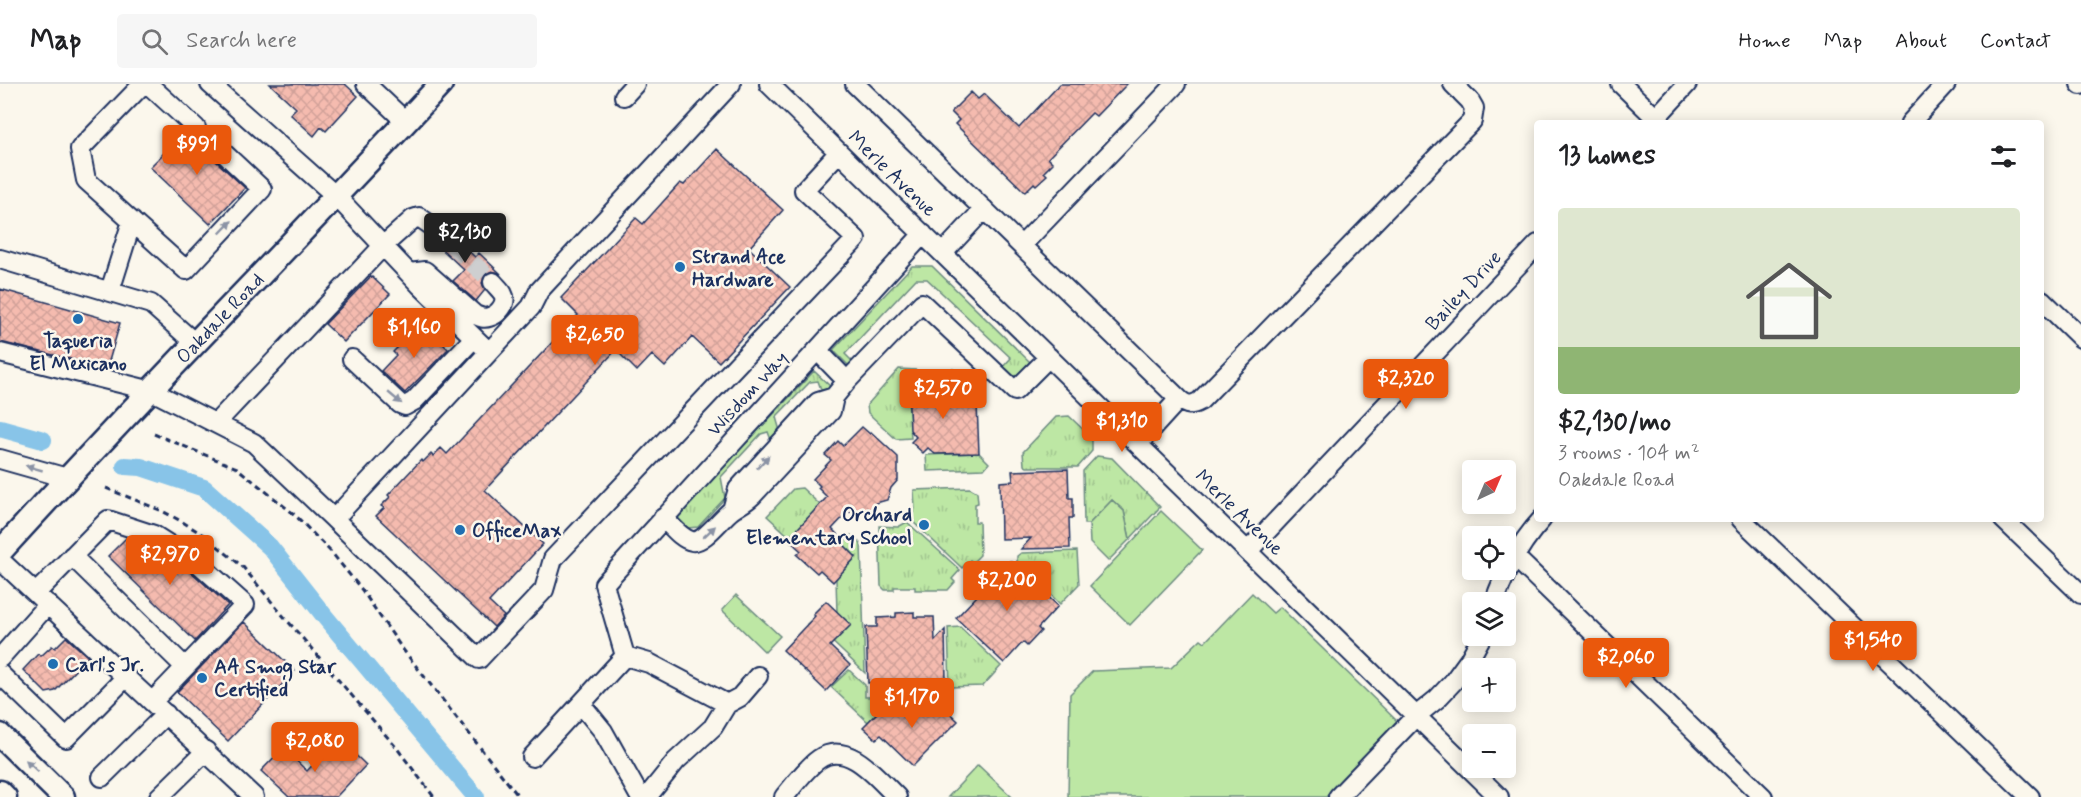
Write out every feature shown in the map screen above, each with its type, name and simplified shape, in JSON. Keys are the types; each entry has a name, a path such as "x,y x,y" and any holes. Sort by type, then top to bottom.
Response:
{"main road":[{"name":"Oakdale Road","path":"0,552 67,478 441,84"},
{"path":"0,735 63,797"},
{"path":"0,792 5,797"}],"street":[{"path":"143,84 80,149 86,180 186,270 262,189 212,142"},
{"path":"148,84 196,128"},
{"path":"210,84 337,196 489,352"},
{"path":"366,84 406,122"},
{"path":"334,519 531,307 539,291 731,84"},
{"name":"Merle Avenue","path":"769,84 1499,797"},
{"path":"855,84 1186,405 1193,405 1200,401 1472,121 1474,108 1453,84"},
{"path":"1022,245 1176,84"},
{"path":"1621,84 1653,120 1687,84"},
{"path":"1913,120 1946,84"},
{"path":"0,353 152,391 254,443 480,659 544,590 553,559 856,239 804,190 839,152"},
{"path":"943,253 984,209"},
{"path":"216,423 384,245 418,217 432,226"},
{"path":"110,291 132,221"},
{"name":"Wisdom Way","path":"625,656 604,584 923,234"},
{"name":"Bailey Drive","path":"1248,551 1534,247"},
{"path":"0,259 151,304 196,344"},
{"path":"410,273 425,271 475,315 482,318 490,317 502,307 503,293 493,282"},
{"path":"2044,302 2081,338"},
{"path":"663,518 684,537 697,542 732,510 744,503 831,411 834,397 922,303 1016,391 1048,357"},
{"path":"352,359 400,404 405,406 414,401 474,338"},
{"path":"817,350 848,381"},
{"path":"1138,444 1179,399"},
{"path":"0,459 67,478"},
{"path":"0,658 72,556 108,520 154,535 198,563 245,605 186,667 159,708 102,777"},
{"path":"1516,553 1539,522"},
{"path":"1744,522 2030,797"},
{"path":"2006,522 2081,594"},
{"path":"72,556 186,667"},
{"path":"1516,558 1763,797"},
{"path":"0,560 206,752 246,794"},
{"path":"1338,797 1416,716 1453,682 1477,646"},
{"path":"531,757 625,656 649,663 727,704"},
{"path":"0,674 66,738 126,678"},
{"path":"647,797 676,761 713,727 727,704 740,697 758,676"},
{"path":"581,704 603,731 640,797"},
{"path":"159,797 206,752"},
{"path":"784,797 818,759 828,754 840,753 863,765 897,797"}],"path":[{"path":"154,434 237,468 302,523 332,553 362,590 401,647 519,797"},
{"path":"105,488 181,521 205,536 243,567 396,747 434,797"}],"green space":[{"path":"912,266 932,266 1030,362 1014,380 1002,368 1011,358 927,279 916,279 845,354 854,363 850,367 833,350"},
{"path":"899,369 916,370 922,382 907,382 911,438 896,439 868,413 867,405"},
{"path":"953,369 981,397 979,400 958,381 927,382 927,376 933,370"},
{"path":"814,371 831,387 822,392 818,381 810,382 776,417 780,431 771,440 768,432 761,434 721,477 725,498 698,527 688,528 677,517"},
{"path":"1069,416 1092,438 1092,451 1078,467 1027,467 1024,465 1023,452 1056,417"},
{"path":"979,453 989,463 984,469 927,471 926,455"},
{"path":"1097,456 1112,458 1160,507 1130,539 1124,511 1112,500 1089,524 1084,524 1083,471"},
{"path":"802,488 833,517 790,537 767,516 793,489"},
{"path":"970,488 977,492 975,522 979,522 980,555 973,562 970,560 962,568 910,519 915,509 914,490"},
{"path":"1112,500 1124,511 1130,539 1108,561 1090,543 1089,524"},
{"path":"1161,511 1202,550 1130,625 1090,586"},
{"path":"907,522 960,570 952,579 955,582 948,590 915,590 915,587 894,587 894,590 885,590 881,586 879,526 898,527"},
{"path":"851,535 861,544 865,673 821,631 817,634 807,624 816,616 850,624 837,612 836,579 856,557 843,544"},
{"path":"1077,551 1079,584 1060,604 1017,561 1017,556 1021,553"},
{"path":"1252,593 1273,613 1280,607 1397,721 1326,797 1068,797 1070,694 1093,671 1171,668 1201,639 1205,642"},
{"path":"736,595 780,636 765,652 722,610"},
{"path":"960,627 1001,666 983,686 950,687 948,628"},
{"path":"849,670 865,685 865,697 908,696 910,709 900,714 887,702 868,722 831,687"},
{"path":"978,765 1012,797 948,797"}],"building":[{"path":"270,84 345,84 358,96 326,131 321,127 314,136 290,114 296,108"},
{"path":"1060,84 1127,84 1096,116 1092,113 1048,158 1053,163 1044,172 1047,175 1025,192 955,124 959,120 951,112 971,92 978,99 984,94 1019,128"},
{"path":"179,127 193,139 202,137 201,145 204,150 245,188 210,224 150,167 169,148 164,143"},
{"path":"717,149 783,210 749,248 790,287 719,362 692,337 665,367 652,355 637,371 616,350 485,490 543,544 489,602 504,616 494,627 376,516 384,508 381,506 390,497 388,495 421,460 423,462 431,454 433,456 441,448 447,454 578,315 561,298 636,218 643,224 680,183 684,185"},
{"path":"443,227 475,257 479,253 501,274 492,271 486,274 482,283 485,290 476,301 453,281 464,270 429,237 437,236"},
{"path":"371,276 390,294 344,342 325,324"},
{"path":"0,289 120,323 107,368 0,342"},
{"path":"425,326 448,349 405,393 381,371 396,355 393,352 404,341 408,344"},
{"path":"955,384 977,404 979,453 935,454 928,448 923,453 911,442 916,437 910,430 908,386"},
{"path":"862,427 870,434 871,432 898,457 898,480 891,488 887,500 876,503 869,511 848,512 832,529 856,557 833,582 820,570 817,573 797,555 801,551 788,539 827,497 813,479 831,460 825,455 838,441 843,446"},
{"path":"1068,469 1069,498 1073,498 1073,518 1069,518 1070,548 1021,549 1031,538 1001,539 1000,482 1013,481 1012,471"},
{"path":"126,538 148,547 149,545 191,572 228,605 195,641 108,556"},
{"path":"1010,561 1058,606 1038,628 1041,631 1027,646 1023,642 1004,663 956,618 977,596 974,593 985,581 988,584"},
{"path":"826,601 851,625 830,646 850,665 826,691 783,650"},
{"path":"914,612 914,617 934,617 935,641 945,630 946,680 868,683 866,627 877,627 877,618 896,617 896,613"},
{"path":"244,622 295,671 228,741 177,692"},
{"path":"66,637 88,657 55,691 46,693 23,670 38,654 41,656 52,646 55,648"},
{"path":"933,697 958,721 913,766 881,735 876,739 863,727 888,702 909,722"},
{"path":"338,738 366,765 336,797 289,797 261,771 283,748 307,771"}],"waterway":[{"path":"0,428 43,440"},
{"path":"125,466 141,467 204,488 270,547 326,618 476,797"}],"tunnel":[{"path":"432,226 493,282"}],"place":[{"name":"Strand Ace Hardware","path":"680,267"},
{"name":"Taqueria El Mexicano","path":"78,319"},
{"name":"Orchard Elementary School","path":"924,525"},
{"name":"OfficeMax","path":"460,530"},
{"name":"Carl's Jr.","path":"53,664"},
{"name":"AA Smog Star Certified","path":"202,678"}]}
